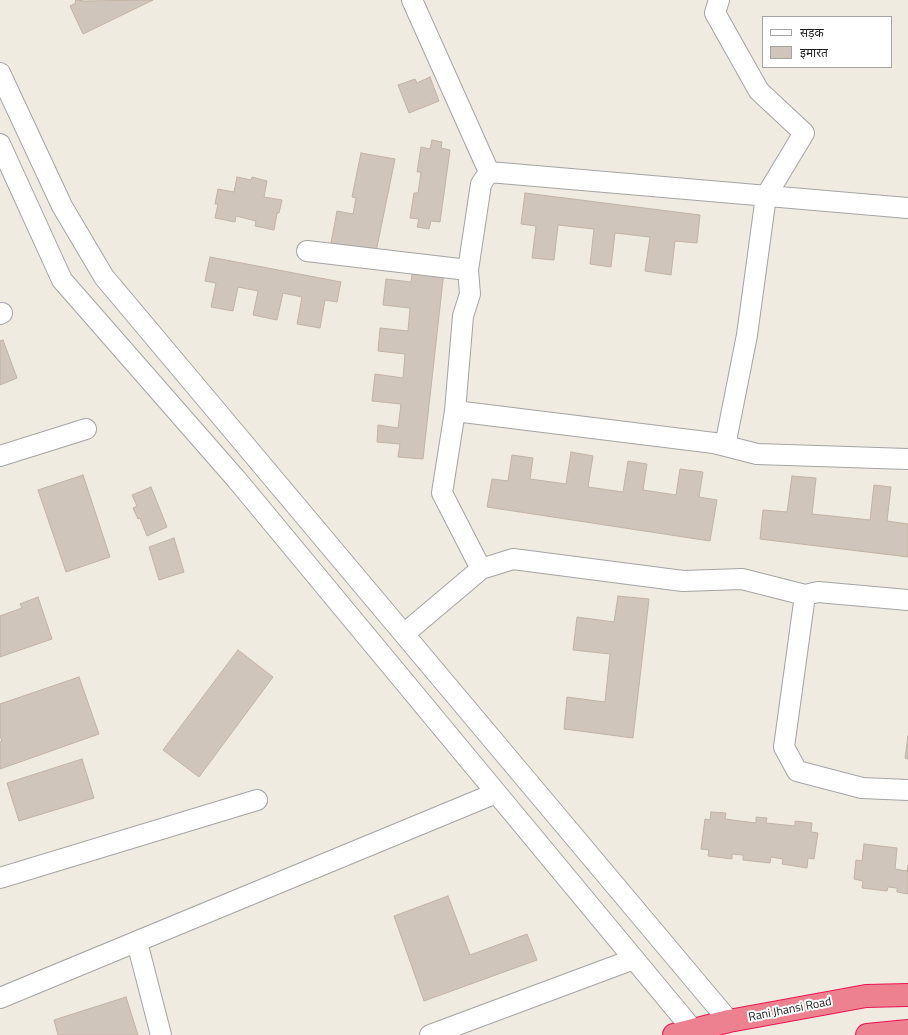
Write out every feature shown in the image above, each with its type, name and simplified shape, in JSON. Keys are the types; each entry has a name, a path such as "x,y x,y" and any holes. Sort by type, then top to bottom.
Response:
{"highway":[{"name":"Rani Jhansi Road","path":"683,1032 729,1021 866,996 908,995"},
{"path":"874,1034 908,1032"}],"street":[{"path":"412,0 489,172"},
{"path":"719,0 715,13 759,91 804,133 766,196 747,335 725,446"},
{"path":"0,73 62,206 104,277 729,1021"},
{"path":"0,144 62,280 237,480 634,959 683,1032"},
{"path":"489,172 908,208"},
{"path":"481,569 442,493 455,411 464,316 470,294 468,270 481,184 489,172"},
{"path":"307,251 468,270"},
{"path":"455,411 714,443 757,454 908,459"},
{"path":"0,456 86,429"},
{"path":"404,634 481,569 513,559 683,581 742,579 805,596 818,592 908,600"},
{"path":"805,596 784,747 797,771 862,788 908,790"},
{"path":"0,998 496,793"},
{"path":"0,878 257,800"},
{"path":"137,942 161,1035"},
{"path":"430,1035 634,959"}],"building":[{"path":"76,0 153,0 83,34 70,6 76,3"},
{"path":"430,77 439,101 409,113 398,85 415,79 417,83"},
{"path":"432,140 442,142 441,148 450,150 440,222 431,221 429,229 417,227 419,219 410,218 414,193 418,193 421,172 417,172 421,147 430,149"},
{"path":"361,153 395,159 376,252 331,243 337,211 353,214 356,198 352,197"},
{"path":"237,177 251,180 252,177 267,181 264,197 282,200 279,213 277,213 274,230 255,226 256,221 236,216 235,222 215,218 218,204 215,204 218,189 234,192"},
{"path":"525,193 700,215 697,243 675,241 671,275 645,271 650,237 615,233 611,267 590,264 594,229 558,225 554,260 532,258 536,226 521,224"},
{"path":"210,257 341,282 337,302 325,300 320,328 297,324 302,297 283,293 277,320 253,315 258,291 238,287 233,311 211,307 216,283 205,281"},
{"path":"413,268 444,271 423,459 398,457 400,444 377,442 378,425 398,428 401,404 372,401 375,374 403,378 405,354 378,351 380,328 408,331 410,308 383,305 386,279 411,282"},
{"path":"3,340 17,378 0,385 0,341"},
{"path":"571,452 593,456 588,487 623,492 628,461 647,464 643,490 676,495 680,469 703,472 699,497 717,500 710,541 487,507 492,479 508,481 512,455 533,458 530,479 566,484"},
{"path":"83,475 110,557 66,572 38,490"},
{"path":"792,476 816,478 812,514 870,520 874,485 891,487 887,521 908,524 908,557 760,539 763,510 787,512"},
{"path":"151,487 167,527 147,536 140,518 138,519 133,508 137,506 132,495"},
{"path":"174,538 184,572 159,580 149,547"},
{"path":"618,596 649,599 633,738 564,729 567,697 605,702 610,654 573,650 577,617 614,622"},
{"path":"38,597 52,639 0,657 0,616 22,608 20,604"},
{"path":"238,650 273,677 199,777 163,750"},
{"path":"79,677 99,734 0,769 0,742 2,741 0,736 0,704"},
{"path":"908,736 908,759 905,758"},
{"path":"82,759 94,798 19,821 7,783"},
{"path":"711,812 726,813 725,819 756,823 756,817 767,818 766,823 795,826 795,821 812,823 811,832 818,833 814,859 808,858 807,868 782,864 783,859 771,857 770,863 743,860 743,855 732,854 732,859 708,856 709,850 701,849 705,819 710,820"},
{"path":"864,844 897,848 895,869 907,871 908,865 908,894 897,892 897,888 888,887 887,891 862,888 863,881 854,879 856,860 862,861"},
{"path":"448,896 470,955 527,934 537,960 424,1001 394,916"},
{"path":"126,997 138,1035 58,1035 54,1020"}]}
